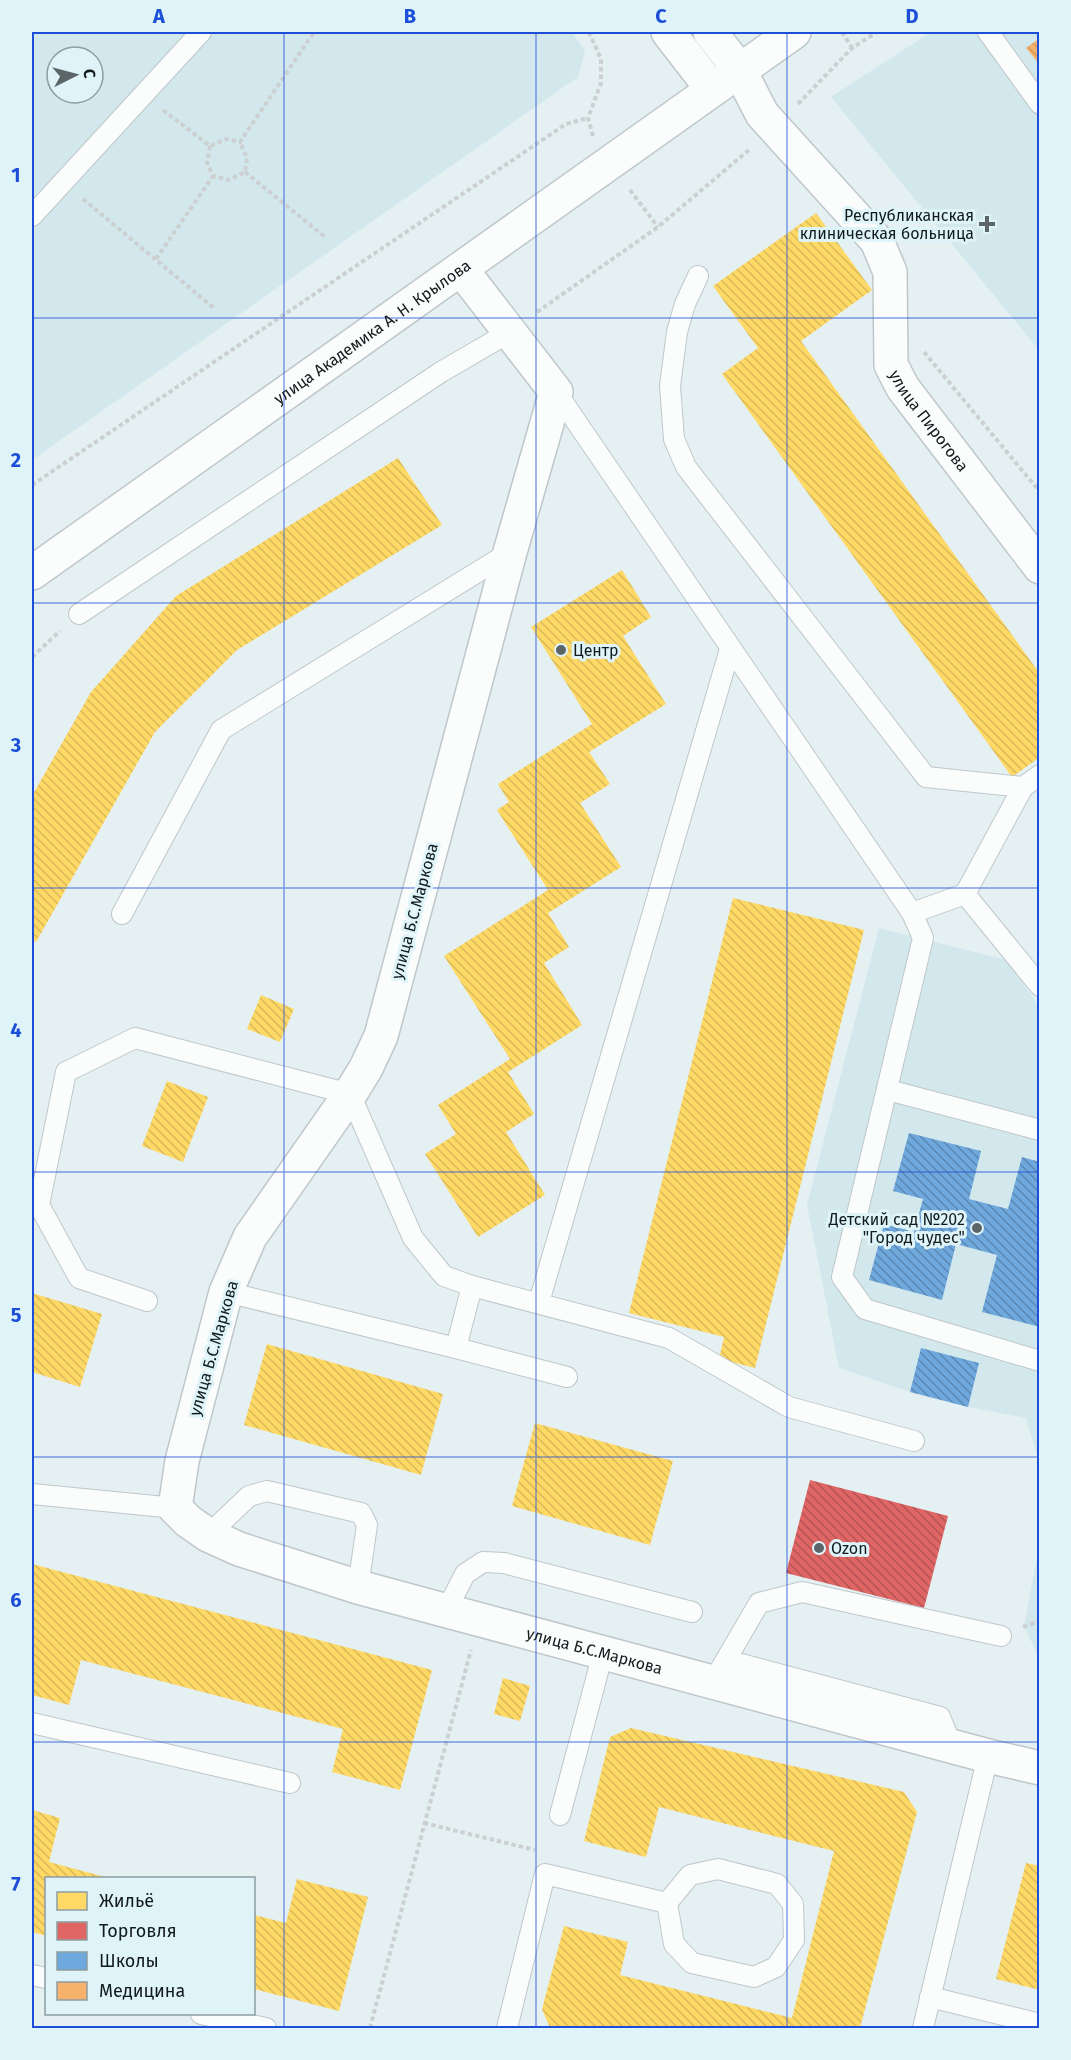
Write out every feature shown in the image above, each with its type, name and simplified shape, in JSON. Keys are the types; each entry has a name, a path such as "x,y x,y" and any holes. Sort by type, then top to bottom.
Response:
{"street":[{"name":"улица Пирогова","path":"668,32 712,89 770,123"},
{"name":"улица Пирогова","path":"710,32 739,69 770,123 878,241 890,272 891,365 903,387 1040,567"},
{"name":"улица Академика А. Н. Крылова","path":"32,573 794,32"},
{"path":"461,269 522,323 556,392"},
{"name":"улица Б.С.Маркова","path":"556,392 510,552 381,1036 366,1068 350,1094 250,1237 226,1292 182,1461 176,1508 188,1521 208,1535 239,1550 358,1587 1040,1768"}],"lane":[{"path":"32,216 201,32"},
{"path":"988,32 1040,104"},
{"path":"698,276 684,304 677,332 670,386 674,439 686,467 926,777 1023,787"},
{"path":"79,614 441,372 522,323"},
{"path":"556,392 912,913 924,938 842,1277 865,1309 1040,1361"},
{"path":"122,914 221,730 510,552"},
{"path":"539,1302 730,649"},
{"path":"912,913 965,894 1023,787 1040,775"},
{"path":"965,894 1040,986"},
{"path":"147,1301 78,1278 39,1205 66,1072 135,1038 350,1094 413,1238 444,1276 472,1286 669,1338 789,1407 914,1441"},
{"path":"888,1090 1040,1131"},
{"path":"456,1348 472,1286"},
{"path":"226,1292 567,1377"},
{"path":"208,1535 249,1496 267,1491 361,1513 368,1525 358,1587"},
{"path":"32,1494 176,1508"},
{"path":"446,1611 465,1574 483,1562 504,1563 692,1612"},
{"path":"712,1682 759,1602 802,1592 1001,1636"},
{"path":"560,1815 603,1653"},
{"path":"32,1723 290,1783"},
{"path":"923,2028 988,1756"},
{"path":"718,1869 777,1884 793,1904 794,1940 776,1967 754,1977 692,1962 674,1944 667,1903 690,1875 718,1869"},
{"path":"507,2028 545,1874 667,1903"},
{"path":"930,1997 1040,2024"},
{"path":"210,2015 266,2028"}],"path":[{"path":"240,142 314,32"},
{"path":"589,32 601,59 601,83 588,118 594,137"},
{"path":"842,32 852,48"},
{"path":"522,323 658,227 852,48 877,32"},
{"path":"143,95 210,146"},
{"path":"32,485 566,124 588,118"},
{"path":"210,146 226,140 240,142"},
{"path":"240,142 247,158 245,172"},
{"path":"210,146 207,163 213,176"},
{"path":"213,176 229,180 245,172"},
{"path":"245,172 325,237"},
{"path":"156,260 213,176"},
{"path":"64,183 215,309"},
{"path":"626,184 658,227"},
{"path":"890,309 1040,492"},
{"path":"32,657 79,614"},
{"path":"370,2028 479,1619"},
{"path":"424,1823 550,1853 545,1874"}],"shaded area":[{"path":"32,32 572,32 585,51 578,77 32,460"},
{"name":"Республиканская клиническая больница","path":"931,32 1039,32 1039,350 831,97"},
{"path":"879,928 1006,960 1039,1006 1039,1462 1026,1418 968,1407 910,1392 839,1368 807,1205"},
{"path":"1039,1547 1040,1658 1024,1626"}],"building: Жильё":[{"path":"816,213 872,290 801,341 1040,674 1040,757 1012,777 722,374 758,348 713,286"},
{"path":"398,458 442,525 237,650 155,732 36,942 32,940 32,796 91,692 176,596"},
{"path":"622,570 651,617 623,636 666,704 589,752 610,784 580,803 621,867 548,913 569,947 544,963 582,1025 508,1072 534,1114 506,1132 545,1195 478,1237 425,1154 456,1134 438,1105 510,1059 444,956 548,890 497,810 509,802 498,784 592,724 531,627"},
{"path":"733,898 864,930 755,1368 719,1359 724,1337 629,1313"},
{"path":"261,995 294,1009 280,1042 247,1029"},
{"path":"167,1081 208,1097 183,1162 142,1146"},
{"path":"32,1293 102,1314 80,1387 32,1372"},
{"path":"267,1344 443,1394 421,1475 244,1425"},
{"path":"535,1423 673,1461 650,1545 512,1506"},
{"path":"32,1564 432,1670 400,1790 332,1772 343,1729 81,1660 69,1705 32,1695"},
{"path":"503,1678 530,1686 520,1721 494,1714"},
{"path":"631,1728 904,1792 917,1812 860,2028 550,2028 542,2009 564,1926 628,1942 620,1975 792,2018 834,1851 659,1807 646,1857 584,1841 610,1737"},
{"path":"32,1810 60,1818 49,1862 105,1877 45,1877 45,1936 32,1932"},
{"path":"1026,1863 1040,1866 1040,1990 996,1979"},
{"path":"297,1879 368,1897 339,2011 255,1989 255,1915 286,1923"}],"building: Торговля":[{"path":"810,1480 948,1516 924,1608 786,1573"}],"building: Школы":[{"name":"Детский сад №202 \"Город чудес\"","path":"909,1133 981,1151 969,1199 1008,1209 1022,1157 1040,1162 1040,1327 982,1312 997,1255 956,1244 942,1300 869,1280 884,1224 914,1232 923,1199 893,1191"},
{"path":"921,1348 979,1363 968,1407 910,1392"}],"building: Медицина":[{"path":"1040,38 1040,65 1026,48"}],"place":[{"name":"Республиканская клиническая больница","path":"987,224"},
{"name":"Центр","path":"561,650"},
{"name":"Детский сад №202 \"Город чудес\"","path":"977,1228"},
{"name":"Ozon","path":"819,1548"}]}
